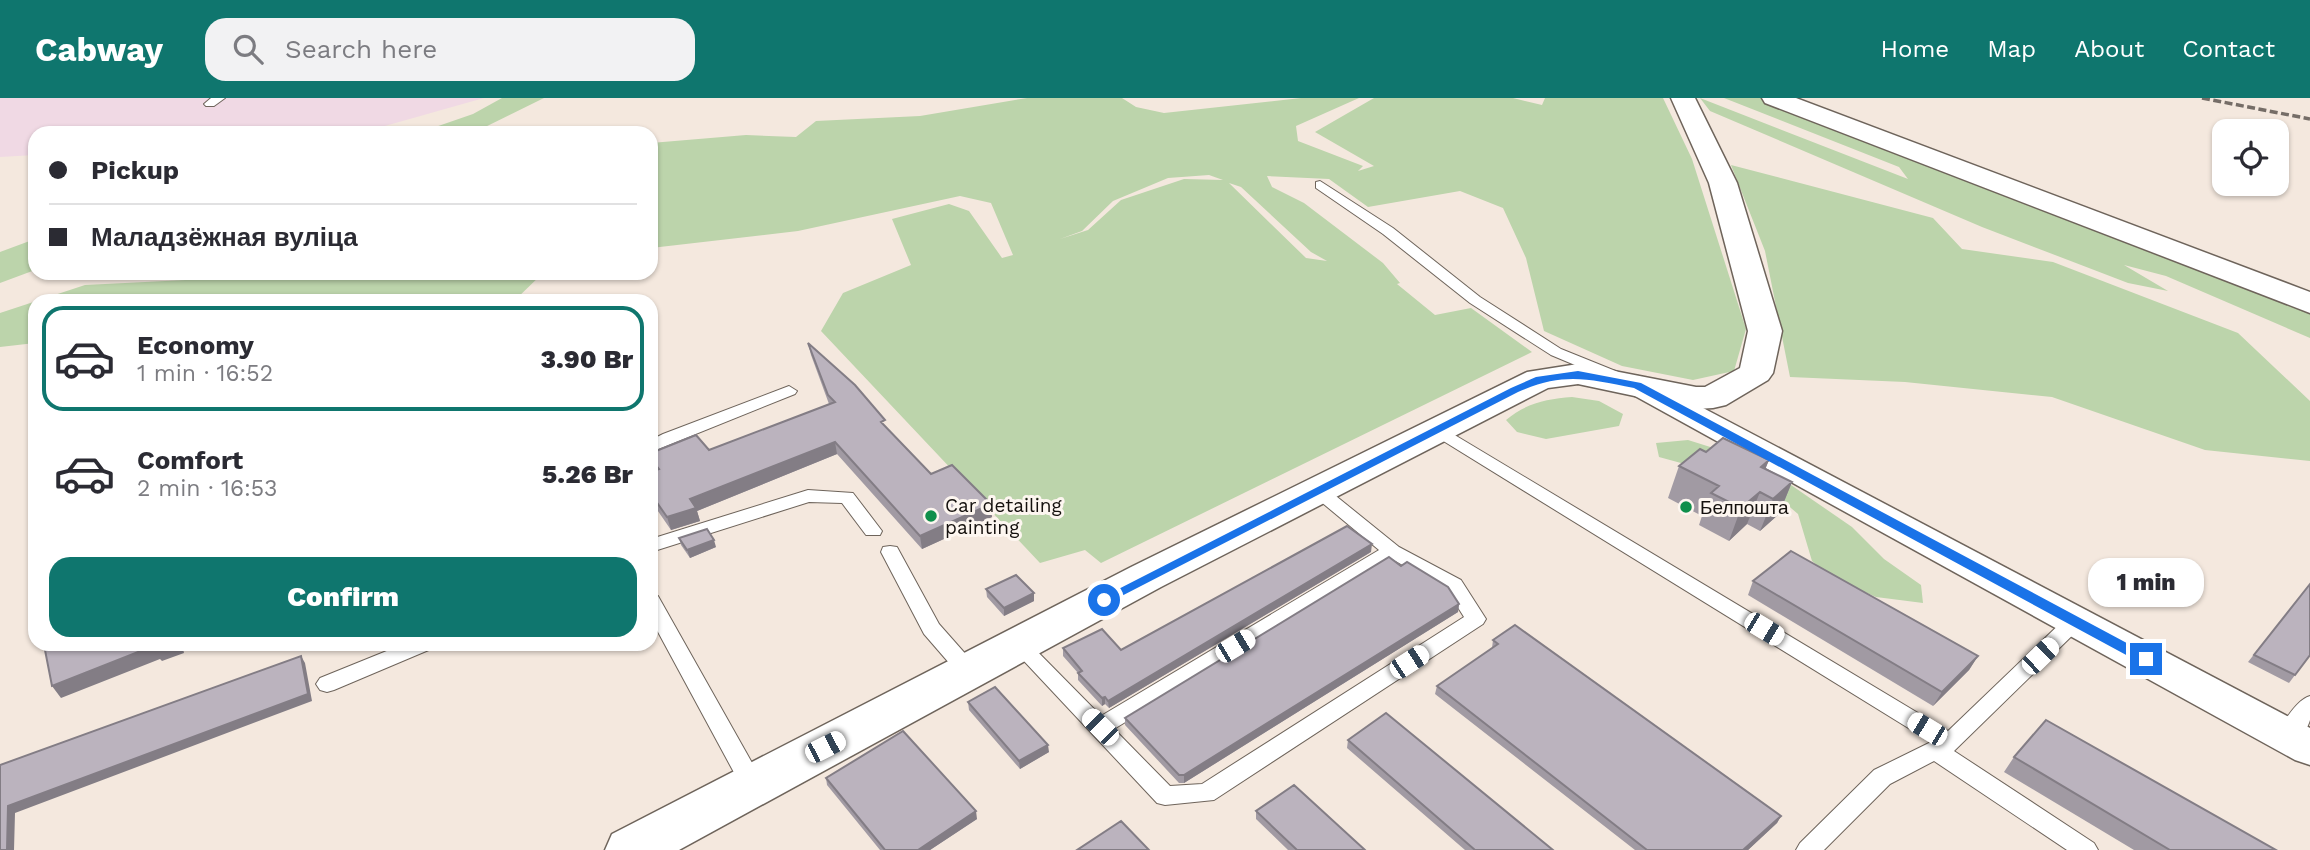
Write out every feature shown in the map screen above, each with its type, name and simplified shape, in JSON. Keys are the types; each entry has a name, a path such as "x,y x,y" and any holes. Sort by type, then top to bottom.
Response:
{"street":[{"path":"1683,98 1723,183 1765,331 1756,373 1715,414"},
{"path":"1774,98 2310,303"},
{"path":"631,850 752,784 970,673 1146,577 1320,492 1539,379 1578,374 1637,385 1715,414 2075,621 2299,742"}],"lane":[{"path":"1320,185 1388,231 1475,300 1556,352 1637,385"},
{"path":"658,444 789,391"},
{"path":"1438,430 1942,746 2086,850"},
{"path":"1019,645 1165,796 1206,793 1476,619 1454,585 1392,551 1320,492"},
{"path":"658,544 808,496 847,497 873,531"},
{"path":"1100,727 1392,551"},
{"path":"890,552 931,629 970,673"},
{"path":"658,614 752,784"},
{"path":"1808,850 1882,777 1942,746 2075,621"},
{"path":"327,684 407,651"},
{"path":"2299,742 2310,705"}],"shaded area":[{"path":"0,98 484,98 385,126 28,126 28,155 0,157"}],"green space":[{"path":"502,98 544,98 487,126 438,126 473,114"},
{"path":"1027,98 1122,98 1136,107 1164,113 1301,98 1359,98 1296,126 1298,141 1363,166 1358,171 1374,166 1315,132 1374,98 1513,98 1542,105 1545,98 1663,98 1692,159 1746,329 1734,371 1693,380 1622,366 1544,331 1526,258 1503,208 1460,191 1368,207 1329,179 1267,176 1272,187 1304,203 1383,263 1400,283 1397,284 1435,315 1471,308 1532,352 1101,563 1085,550 1040,563 821,331 843,293 911,265 892,219 949,204 969,211 1002,258 1013,255 991,203 960,196 798,231 658,247 658,142 746,135 796,137 816,121 920,116","holes":["1209,175 1223,180 1184,179 1121,200 1088,230 1060,239 1082,231 1113,201 1168,178","1229,183 1241,187 1311,252 1327,261 1306,258"]},
{"path":"1700,98 1908,179 1899,167 1724,98 1767,98 2310,311 2310,338 2166,276 2124,265 2168,291 2128,283 1982,227 1710,111"},
{"path":"1731,165 1933,218 1962,249 2053,262 2238,333 2310,401 2310,461 2205,450 2052,397 1905,382 1790,377 1765,251"},
{"path":"28,242 28,273 0,283 0,252"},
{"path":"185,280 536,280 521,294 57,294 85,285"},
{"path":"28,303 28,344 0,347 0,313"},
{"path":"1572,397 1599,401 1623,414 1619,426 1546,439 1517,432 1506,420 1537,403"},
{"path":"1688,440 1739,456 1791,485 1852,527 1884,559 1921,585 1923,603 1876,597 1833,578 1812,561 1798,514 1765,486 1659,457 1656,443"}],"building":[{"path":"808,343 855,385 885,420 881,422 931,474 952,465 991,504 920,536 835,442 690,499 696,508 667,517 658,504 658,450 696,435 709,450 835,402 828,395"},
{"path":"1723,438 1769,460 1761,467 1792,482 1773,499 1760,492 1741,508 1711,493 1719,486 1679,466 1700,449 1706,452"},
{"path":"1347,526 1372,544 1108,701 1078,673 1082,671 1063,648 1102,629 1121,650"},
{"path":"707,529 714,540 687,550 679,538"},
{"path":"1791,551 1978,656 1942,692 1753,581"},
{"path":"1389,557 1401,566 1407,562 1448,587 1459,604 1184,775 1179,775 1125,718"},
{"path":"1016,575 1034,593 1004,608 986,589"},
{"path":"2310,584 2310,655 2295,675 2254,655"},
{"path":"1515,625 1781,816 1743,850 1647,850 1437,686 1498,644 1493,640"},
{"path":"45,651 140,651 52,686"},
{"path":"301,656 308,694 8,806 7,850 0,850 0,765"},
{"path":"995,687 1048,745 1019,761 968,702"},
{"path":"1386,713 1553,850 1475,850 1348,740"},
{"path":"2046,720 2276,850 2170,850 2014,757"},
{"path":"903,731 976,811 918,850 885,850 826,778"},
{"path":"1294,785 1365,850 1297,850 1256,811"},
{"path":"1121,821 1149,850 1077,850"}],"railway":[{"path":"2202,98 2310,119"}],"place":[{"name":"Белпошта","path":"1686,507"},
{"name":"Car detailing painting","path":"931,516"}],"route":[{"path":"1104,600 1320,492 1514,390 1539,379 1560,374 1578,374 1637,385 2146,659"}]}
